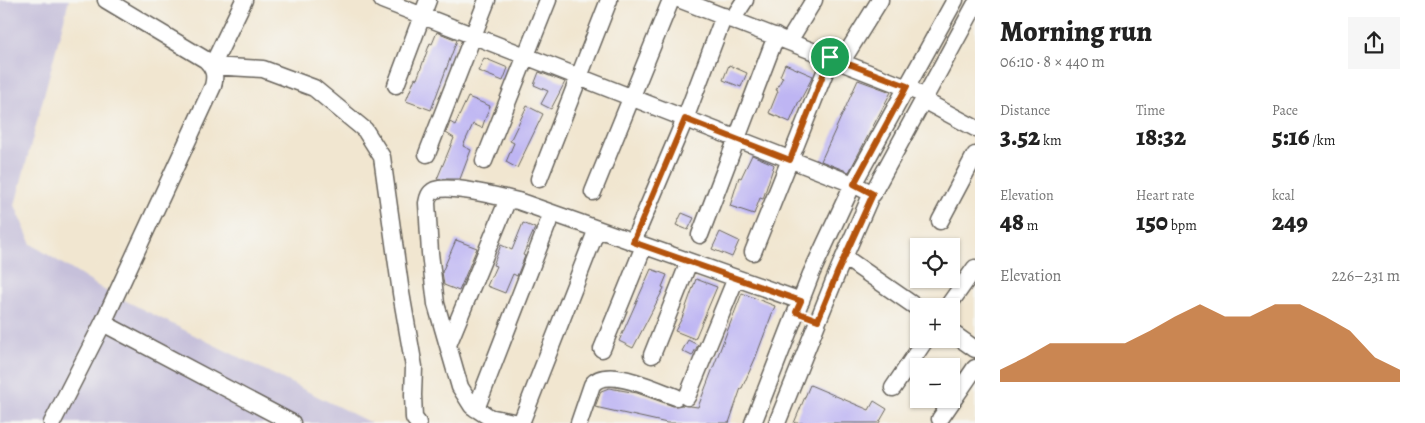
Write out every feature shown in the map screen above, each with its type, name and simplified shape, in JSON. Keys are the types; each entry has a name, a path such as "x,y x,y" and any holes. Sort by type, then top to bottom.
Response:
{"street":[{"path":"52,423 103,323 213,86 215,77 212,66 206,60 106,0"},
{"path":"212,66 244,0"},
{"path":"382,0 854,184 873,194"},
{"path":"396,85 428,0"},
{"path":"428,154 487,0"},
{"path":"484,161 548,0"},
{"path":"540,179 609,0"},
{"path":"593,192 671,0"},
{"path":"682,0 907,86 975,128"},
{"path":"602,349 638,244 685,119 728,18 745,0"},
{"path":"700,235 738,139 783,39 814,0"},
{"path":"753,252 790,160 836,59 880,0"},
{"path":"753,423 811,274 854,184 955,0"},
{"path":"777,423 844,257 873,194 975,5"},
{"path":"212,66 263,70 314,88 365,130 382,157 401,293 414,367 414,418 418,423"},
{"path":"940,221 975,155"},
{"path":"597,229 519,423 489,417 472,406 460,388 436,304 427,203 429,195 434,191 443,189 474,192 508,199 552,213 736,278 798,306 818,320"},
{"path":"448,345 508,199"},
{"path":"476,408 552,213"},
{"path":"844,257 910,303"},
{"path":"652,355 689,262"},
{"path":"954,298 975,268"},
{"path":"579,423 592,384 600,378 622,378 682,397 736,278"},
{"path":"103,323 292,423"},
{"path":"960,338 975,349"},
{"path":"892,388 920,348"},
{"path":"940,419 975,368"}],"shaded area":[{"path":"0,0 69,0 15,205 31,244 104,290 371,423 0,423"}],"building":[{"path":"437,32 457,40 431,110 406,101 415,78 417,79 430,43 432,44"},
{"path":"484,58 508,68 503,81 478,71"},
{"path":"785,64 813,76 790,122 769,113 778,91 776,90 783,77 780,76"},
{"path":"729,65 747,73 741,87 723,80"},
{"path":"539,72 565,82 551,109 541,104 548,91 534,85"},
{"path":"858,80 891,92 849,172 821,161"},
{"path":"468,97 490,106 482,128 473,124 463,146 471,150 460,179 437,179 454,138 446,133 450,122 455,125"},
{"path":"527,106 543,114 517,168 506,162 514,143 510,141"},
{"path":"752,155 774,165 763,199 760,198 754,214 730,206 739,177 741,178"},
{"path":"682,213 694,218 688,230 676,225"},
{"path":"523,223 535,228 523,255 525,256 517,276 513,274 505,293 487,286 496,266 493,265 501,245 512,250"},
{"path":"720,232 739,241 732,257 712,249"},
{"path":"456,240 477,248 459,291 444,285 442,272"},
{"path":"651,269 667,275 662,287 664,288 633,348 619,341"},
{"path":"696,279 717,287 695,339 675,331 682,318"},
{"path":"742,293 775,306 755,359 741,388 729,423 667,423 595,407 601,391 609,388 637,393 673,406 698,407"},
{"path":"688,340 698,345 692,356 682,351"},
{"path":"810,385 869,410 874,401 887,409 879,423 794,423"}],"route":[{"path":"830,57 907,86 854,184 873,194 818,320 796,312 801,301 633,242 685,119 790,160 830,57"}]}
